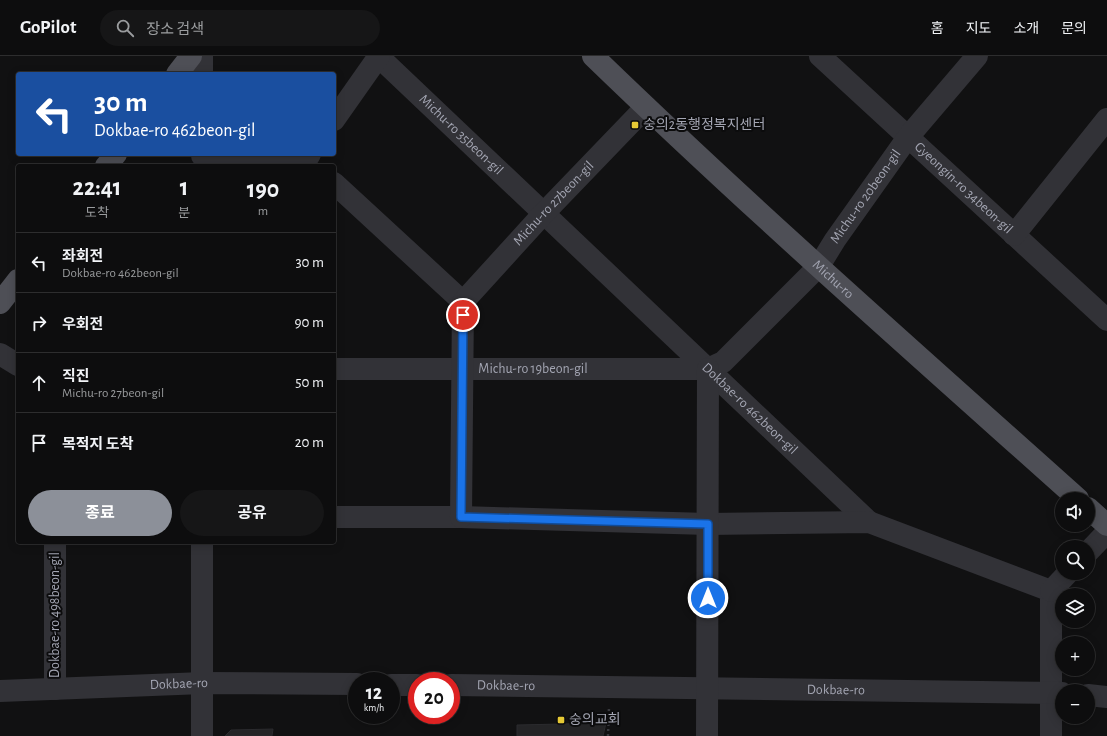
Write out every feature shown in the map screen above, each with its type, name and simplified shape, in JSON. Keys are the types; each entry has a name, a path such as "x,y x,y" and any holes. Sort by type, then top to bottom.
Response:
{"main road":[{"path":"179,72 191,56"},
{"name":"Michu-ro","path":"593,56 646,107 819,266 1070,492"},
{"path":"108,164 114,156"},
{"path":"0,303 16,283"},
{"path":"1095,514 1107,525"}],"street":[{"path":"202,56 202,72"},
{"name":"Michu-ro 35beon-gil","path":"336,117 379,56 544,213"},
{"name":"Gyeongin-ro 34beon-gil","path":"820,56 1107,320"},
{"name":"Michu-ro 20beon-gil","path":"819,266 835,240 908,138 977,56"},
{"name":"Michu-ro 27beon-gil","path":"464,302 544,213 646,107"},
{"path":"1014,235 1107,119"},
{"path":"202,159 311,160"},
{"path":"336,185 464,302 461,517"},
{"path":"544,213 708,369"},
{"name":"Michu-ro 19beon-gil","path":"336,369 708,369 723,362 819,266"},
{"path":"0,354 16,364"},
{"name":"Dokbae-ro 462beon-gil","path":"708,369 869,522"},
{"name":"Dokbae-ro 462beon-gil","path":"708,369 708,524"},
{"name":"Dokbae-ro 462beon-gil","path":"336,517 461,517 708,524 869,522 1051,591"},
{"path":"707,736 708,524"},
{"path":"1095,545 1107,532"},
{"name":"Dokbae-ro 498beon-gil","path":"55,544 55,689"},
{"path":"202,544 202,736"},
{"path":"1057,684 1051,591 1061,580"},
{"name":"Dokbae-ro","path":"0,692 203,683 348,684"},
{"name":"Dokbae-ro","path":"460,686 1055,692"},
{"path":"1095,696 1107,697"},
{"path":"1052,736 1055,710"}],"path":[{"path":"608,736 610,687"}],"building":[{"path":"606,723 603,736 517,736 517,725"},
{"path":"273,729 272,736 225,736 231,730"}],"place":[{"name":"숭의2동행정복지센터","path":"635,125"},
{"name":"숭의교회","path":"561,720"}],"route":[{"path":"463,315 461,517 708,524 708,598"}]}
